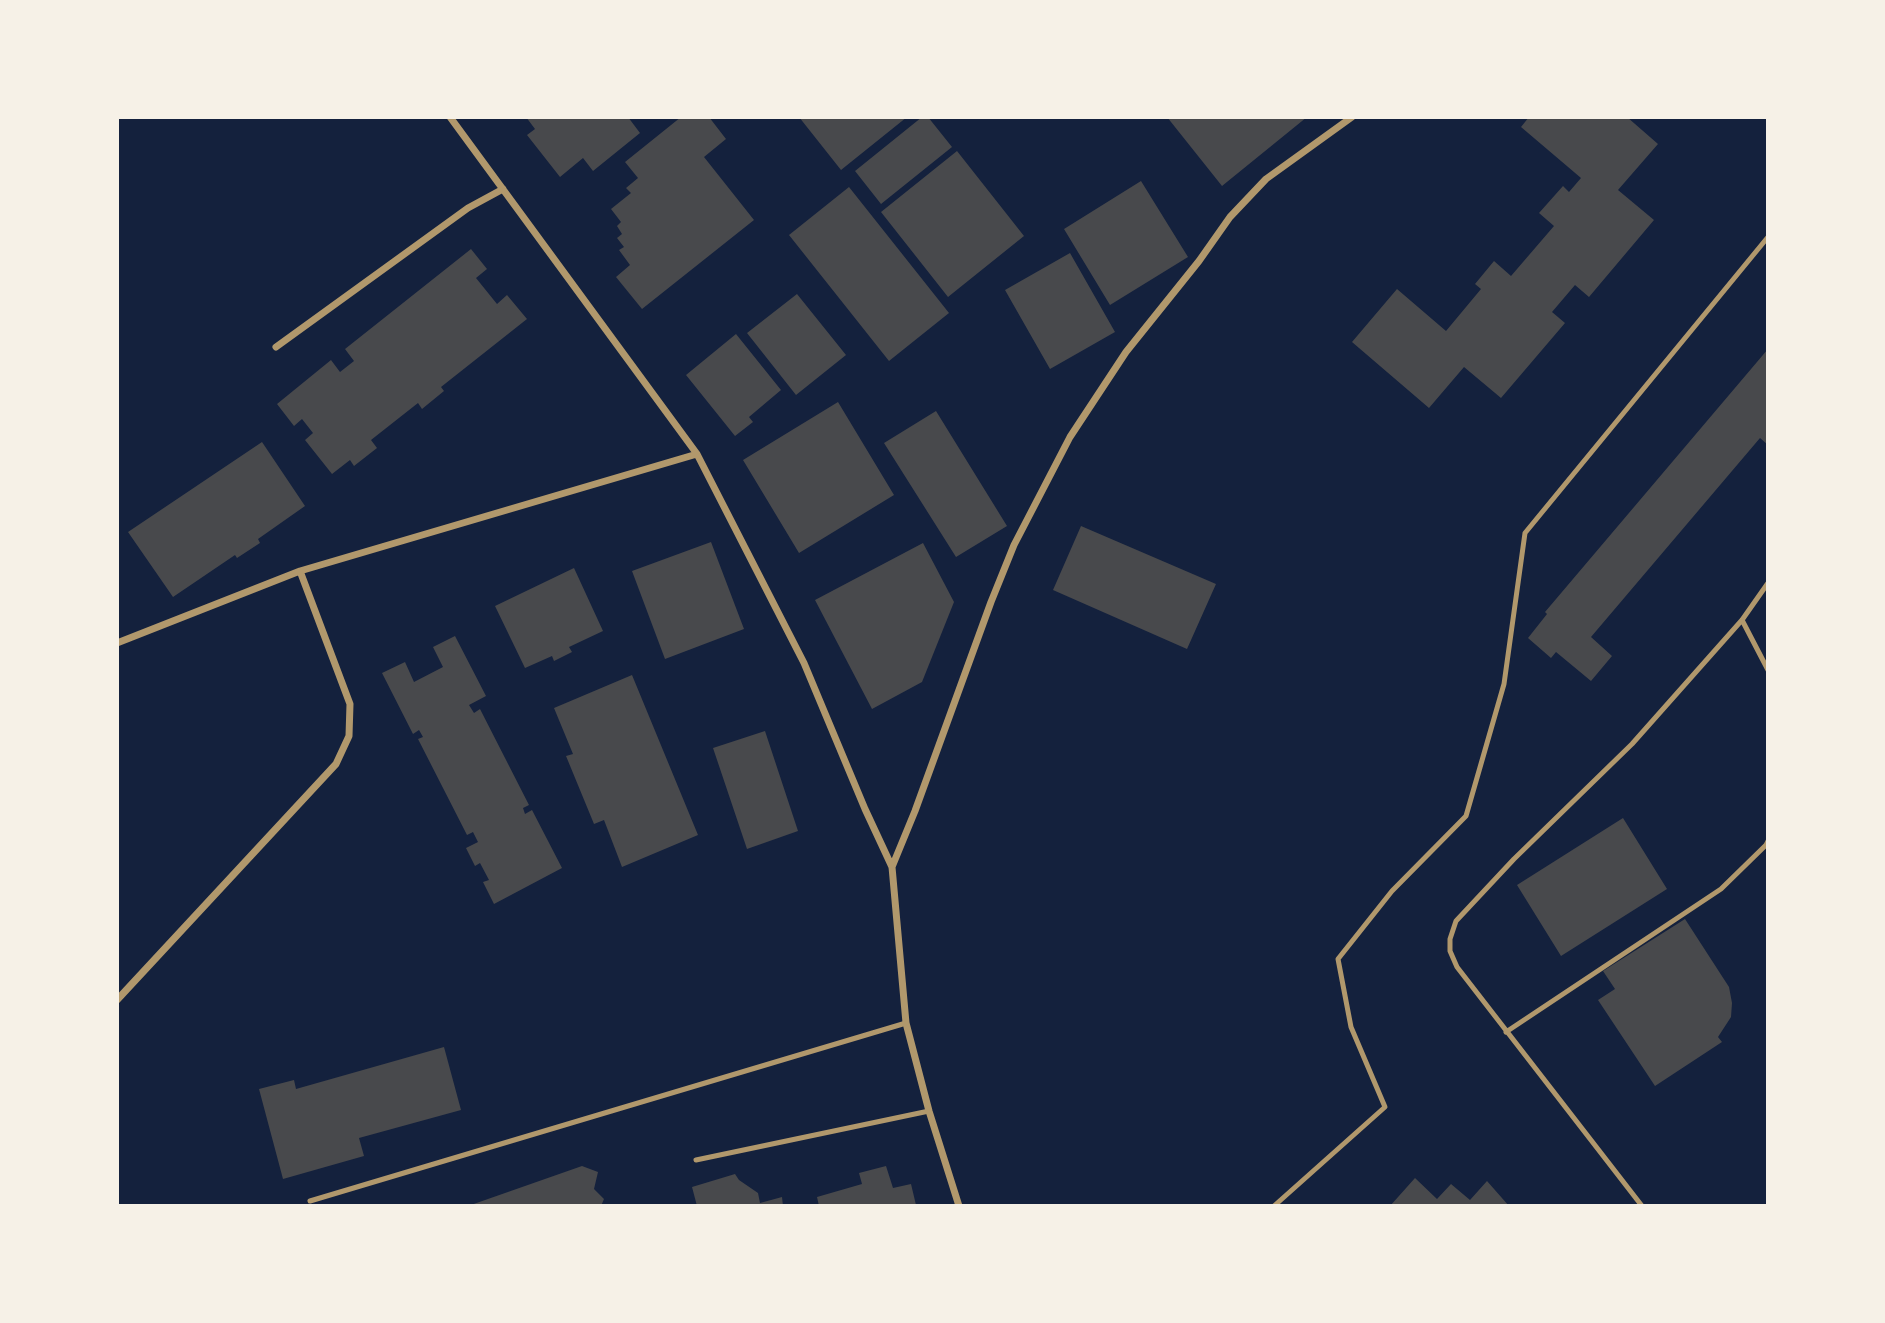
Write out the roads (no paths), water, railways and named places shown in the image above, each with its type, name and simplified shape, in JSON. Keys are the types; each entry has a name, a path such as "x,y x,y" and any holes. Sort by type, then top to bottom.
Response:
{"street":[{"path":"450,117 697,454 804,663 892,867 906,1023 929,1111 959,1206"},
{"path":"892,867 995,590 1014,545 1070,437 1126,352 1199,261 1230,217 1266,179 1352,117"},
{"path":"276,347 468,208 503,189"},
{"path":"117,643 300,571 697,454"},
{"path":"117,1000 336,764 349,736 350,704 300,571"}],"lane":[{"path":"1274,1206 1385,1107 1351,1027 1338,959 1392,891 1465,817 1504,684 1525,533 1768,237"},
{"path":"1642,1206 1457,967 1450,951 1450,939 1456,921 1514,859 1632,744 1742,620 1768,583"},
{"path":"1742,620 1768,670"},
{"path":"1506,1032 1721,888 1768,841"},
{"path":"310,1200 906,1023"},
{"path":"696,1160 929,1111"}]}
